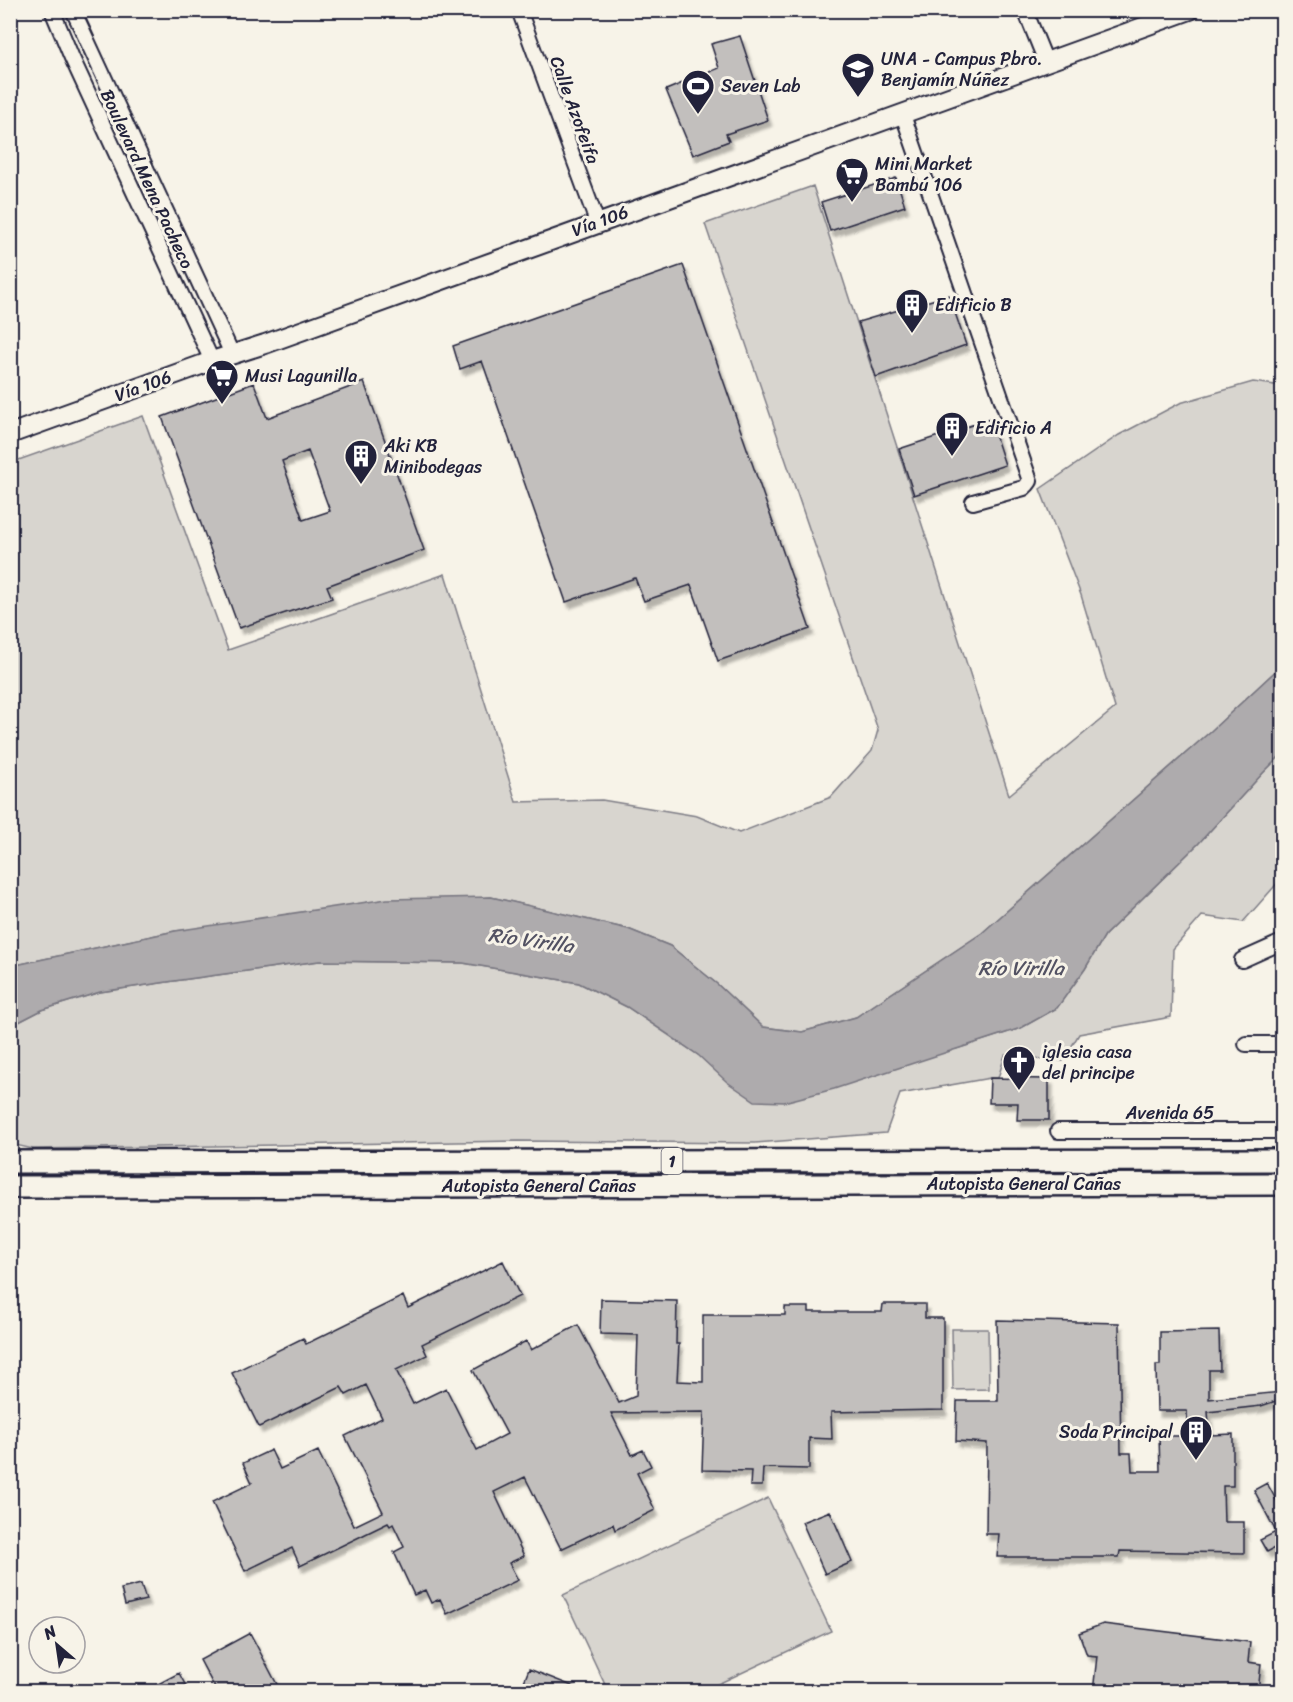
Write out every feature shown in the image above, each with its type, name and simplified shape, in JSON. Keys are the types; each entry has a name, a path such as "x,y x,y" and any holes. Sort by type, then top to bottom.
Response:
{"highway":[{"name":"Autopista General Cañas","path":"10,1162 1282,1160"},
{"name":"Autopista General Cañas","path":"10,1187 1282,1184"}],"main road":[{"name":"Vía 106","path":"10,434 1190,10"}],"street":[{"name":"Boulevard Mena Pacheco","path":"52,10 212,361"},
{"name":"Boulevard Mena Pacheco","path":"73,10 232,354"},
{"name":"Calle Azofeifa","path":"519,10 597,222"},
{"path":"1025,10 1046,62"},
{"path":"72,58 90,49"},
{"path":"903,115 1030,481 1024,488 973,502"},
{"path":"140,205 158,196"},
{"path":"1242,960 1282,942"},
{"path":"1246,1044 1282,1044"},
{"name":"Avenida 65","path":"1058,1131 1282,1131"}],"shaded area":[{"path":"813,186 1009,795 1115,708 1081,595 1040,489 1119,435 1180,403 1253,382 1282,386 1282,665 1211,731 982,933 856,1017 802,1032 763,1027 717,984 670,946 628,929 491,897 175,931 11,966 10,463 143,416 228,650 445,574 516,802 602,800 697,816 739,833 831,797 872,751 878,730 705,224"},
{"path":"1282,754 1282,878 1243,922 1202,916 1173,949 1171,1017 1079,1034 1063,1061 1005,1055 998,1078 900,1094 886,1133 755,1143 519,1141 33,1149 11,1144 11,1026 42,1010 100,992 319,961 463,963 579,983 627,1007 698,1055 956,1049 1021,1028 1057,1008 1085,969 1105,935 1198,844"},
{"path":"952,1329 988,1329 989,1389 953,1390"},
{"path":"768,1498 831,1631 703,1691 608,1691 563,1595"}],"water":[{"name":"Río Virilla","path":"1282,665 1282,754 1198,844 1105,935 1085,969 1057,1008 1021,1028 834,1089 784,1102 755,1101 727,1082 698,1055 669,1035 627,1007 579,983 463,963 319,961 181,980 100,992 42,1010 11,1026 11,966 175,931 387,899 491,897 628,929 670,946 717,984 763,1027 802,1032 856,1017 982,933 1211,731"}],"building":[{"path":"740,36 768,120 726,134 729,141 693,155 666,90 719,68 711,44"},
{"path":"896,178 905,206 830,231 821,202"},
{"path":"683,265 810,629 718,661 691,585 644,601 635,578 566,602 482,361 460,369 453,346"},
{"name":"Edificio B","path":"949,295 966,345 876,377 858,322"},
{"path":"364,382 424,550 327,586 332,598 239,628 162,417 254,383 267,418","holes":["308,451 330,511 303,520 282,461"]},
{"name":"Edificio A","path":"990,419 1005,465 914,495 899,449"},
{"name":"iglesia casa del principe","path":"990,1078 1049,1079 1049,1120 1017,1120 1018,1103 989,1103"},
{"path":"503,1261 520,1296 422,1344 427,1355 396,1370 413,1404 446,1388 477,1450 507,1434 473,1370 526,1341 531,1350 578,1325 619,1403 636,1396 638,1335 600,1334 601,1299 677,1301 676,1344 679,1344 677,1381 703,1382 703,1315 785,1315 785,1307 809,1307 809,1312 882,1312 883,1304 925,1304 925,1318 943,1318 943,1410 831,1412 832,1439 809,1438 809,1469 763,1468 762,1486 750,1486 751,1471 702,1470 704,1412 611,1413 632,1455 643,1450 651,1466 637,1473 655,1510 615,1530 613,1524 561,1549 525,1477 494,1492 524,1556 509,1563 518,1580 447,1614 440,1599 431,1603 425,1590 414,1595 394,1552 404,1547 393,1524 390,1526 388,1523 300,1566 292,1548 245,1571 212,1502 252,1483 243,1463 271,1450 280,1469 318,1451 354,1526 383,1512 345,1436 382,1418 366,1385 346,1395 341,1387 259,1427 232,1373 303,1338 306,1344 403,1296 408,1308"},
{"path":"997,1320 1119,1323 1121,1453 1131,1453 1132,1471 1160,1471 1159,1436 1188,1436 1187,1411 1157,1411 1156,1365 1160,1365 1160,1332 1219,1331 1220,1370 1209,1370 1209,1399 1282,1392 1282,1399 1261,1406 1208,1412 1210,1435 1233,1434 1233,1486 1223,1486 1224,1522 1244,1522 1244,1553 1120,1551 1119,1557 997,1557 999,1534 986,1534 987,1443 956,1441 957,1401 998,1401"},
{"path":"1267,1483 1282,1511 1282,1544 1267,1552 1260,1540 1276,1532 1254,1490"},
{"path":"830,1511 852,1562 825,1574 802,1522"},
{"path":"141,1584 146,1600 125,1605 121,1589"},
{"path":"1103,1624 1250,1642 1248,1662 1261,1664 1258,1692 1093,1692 1097,1656 1087,1655 1079,1633"},
{"path":"250,1633 281,1692 217,1692 200,1660"},
{"path":"529,1669 585,1691 585,1692 520,1692"},
{"path":"179,1673 189,1692 143,1692"}],"place":[{"name":"UNA - Campus Pbro. Benjamín Núñez","path":"858,98"},
{"name":"Seven Lab","path":"698,115"},
{"name":"Mini Market Bambú 106","path":"852,203"},
{"name":"Edificio B","path":"912,334"},
{"name":"Musi Lagunilla","path":"222,405"},
{"name":"Edificio A","path":"952,457"},
{"name":"Aki KB Minibodegas","path":"361,485"},
{"name":"iglesia casa del principe","path":"1019,1091"},
{"name":"Soda Principal","path":"1196,1461"}]}
